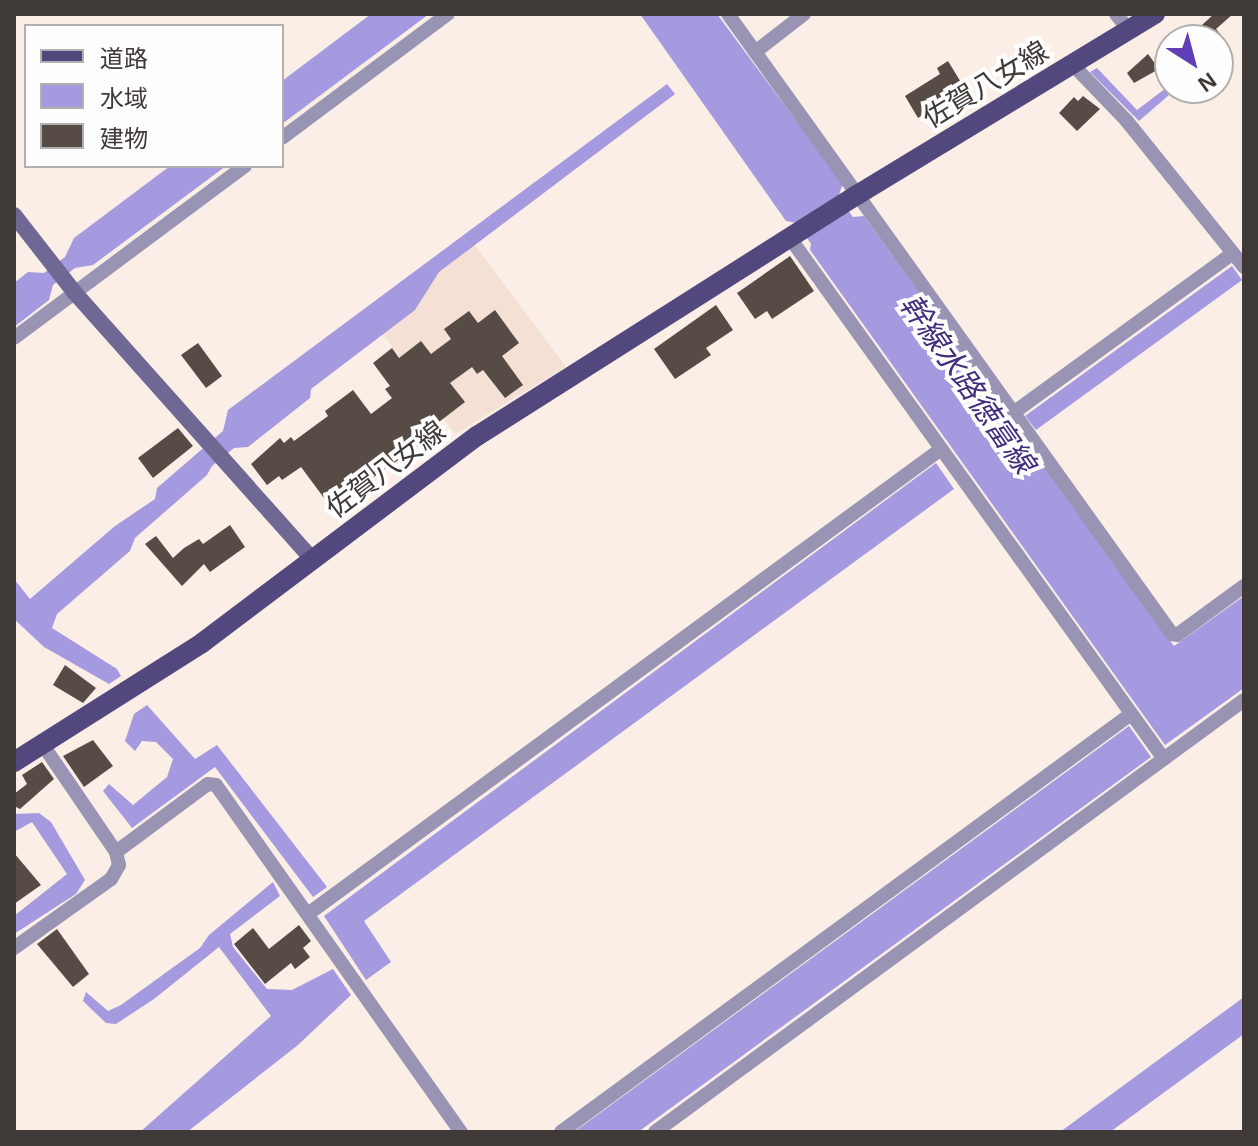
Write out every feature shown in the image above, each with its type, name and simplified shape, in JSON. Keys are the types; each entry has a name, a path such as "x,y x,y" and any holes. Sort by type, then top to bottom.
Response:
{"main road":[{"name":"佐賀八女線","path":"14,762 202,643 477,436 851,199 1073,65 1123,22 1155,14"}],"street":[{"path":"284,137 448,14"},
{"path":"728,14 851,199 1013,413 1172,634 1177,635 1244,586"},
{"path":"755,52 804,14"},
{"path":"1073,65 1126,120 1244,267"},
{"path":"14,338 72,288 242,168"},
{"path":"14,215 72,288 313,560"},
{"path":"794,235 941,449 1164,759"},
{"path":"1013,413 1233,253"},
{"path":"308,914 941,449"},
{"path":"655,1132 1244,700"},
{"path":"561,1132 1131,714"},
{"path":"14,948 111,879 119,865 116,852 43,745"},
{"path":"116,852 208,784 216,785 461,1132"}],"shaded area":[{"path":"470,239 566,367 455,434 370,316"}],"water":[{"path":"371,14 429,14 284,123 284,79"},
{"name":"幹線水路徳富線","path":"640,14 717,14 843,184 838,197 853,217 864,216 1174,646 1244,596 1244,688 1165,745 810,250 811,244 797,223 786,221"},
{"path":"1097,68 1137,110 1154,97 1154,104 1159,104 1139,121 1090,72"},
{"path":"667,84 675,94 439,272 415,310 311,389 310,398 248,447 234,448 212,466 207,475 135,538 130,551 57,614 52,628 117,669 121,676 109,684 44,647 14,619 14,579 30,599 115,526 155,499 157,488 223,431 228,410"},
{"path":"167,168 223,168 93,265 75,268 53,285 49,300 14,327 14,283 28,272 44,273 65,257 74,238"},
{"path":"1232,266 1242,280 1036,430 1025,416"},
{"path":"936,463 954,489 364,921 391,962 366,980 324,916"},
{"path":"147,705 195,759 217,745 327,887 313,897 215,767 132,828 103,791 109,784 133,805 167,777 173,759 156,742 142,741 135,751 125,741 134,714"},
{"path":"1129,726 1151,757 638,1132 574,1132"},
{"path":"39,813 51,822 85,880 76,894 14,934 14,916 67,874 32,822 14,832 14,814"},
{"path":"273,882 280,896 230,934 233,947 267,989 292,990 333,969 351,995 298,1045 187,1132 140,1132 271,1016 219,947 154,999 116,1024 106,1023 83,1001 86,992 108,1011 121,1005 200,948 209,935"},
{"path":"1244,997 1244,1034 1110,1132 1060,1132"}],"building":[{"path":"1214,14 1233,14 1222,24 1203,24"},
{"path":"1148,54 1154,62 1154,72 1134,83 1127,73"},
{"path":"948,61 965,89 937,110 935,107 918,118 905,96 940,74 937,68"},
{"path":"1083,96 1100,109 1077,131 1059,113 1074,97 1078,101"},
{"path":"790,256 814,291 772,319 767,311 755,319 737,293"},
{"path":"716,305 733,330 706,348 711,355 675,379 654,349"},
{"path":"495,310 519,343 502,356 523,385 505,398 483,370 477,374 472,367 450,383 465,402 422,435 426,441 368,481 374,489 352,505 341,498 330,506 301,467 282,480 279,476 267,485 251,464 280,438 284,443 291,437 294,441 328,416 325,411 353,390 371,414 392,398 385,389 390,386 373,363 392,348 399,358 421,341 431,354 451,339 444,329 469,311 478,323"},
{"path":"198,343 222,376 206,388 181,355"},
{"path":"178,428 193,446 153,478 138,458"},
{"path":"230,525 245,547 210,572 204,564 182,586 145,544 156,536 173,558 199,539 203,544"},
{"path":"65,665 96,688 83,703 53,685"},
{"path":"93,740 113,766 84,787 63,756"},
{"path":"42,762 54,779 20,809 14,806 14,794 27,784 22,775"},
{"path":"14,853 41,885 14,904"},
{"path":"299,925 311,941 303,948 310,957 295,969 291,963 265,984 234,944 253,928 269,949"},
{"path":"57,929 89,974 73,987 37,944"}]}
